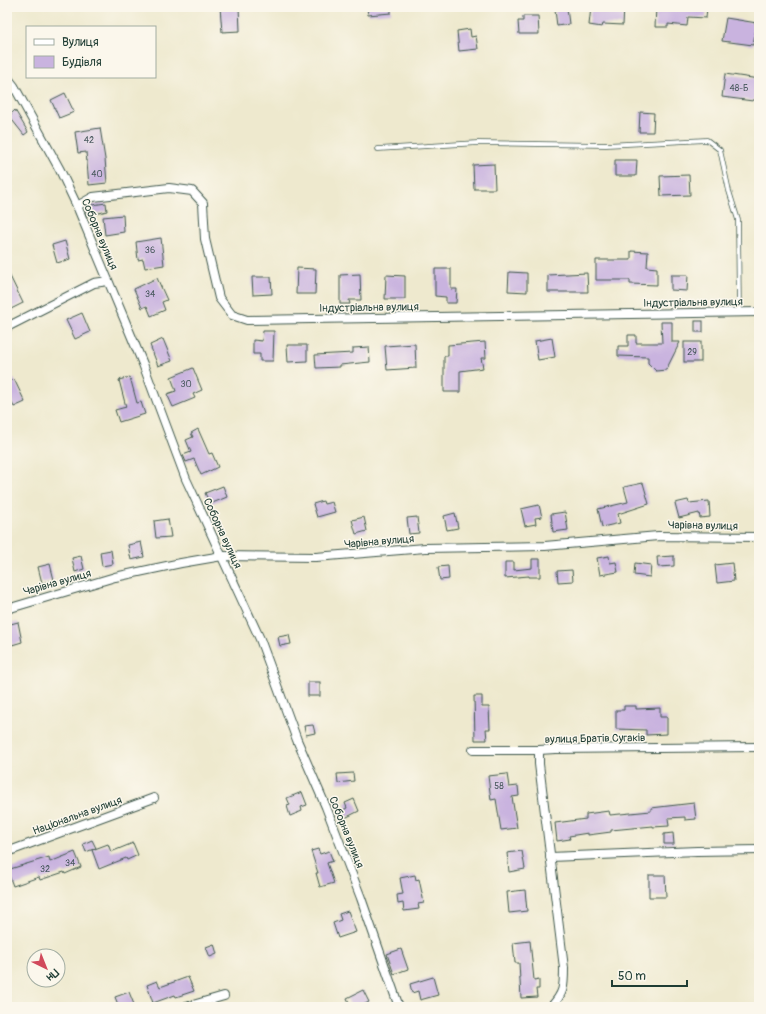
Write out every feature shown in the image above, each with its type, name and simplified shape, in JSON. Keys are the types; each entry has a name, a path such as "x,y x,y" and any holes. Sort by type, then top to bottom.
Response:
{"street":[{"name":"Соборна вулиця","path":"7,77 10,88 60,170 77,206 143,364 186,479 260,639 297,740 326,807 361,898 399,1007"},
{"name":"Індустріальна вулиця","path":"77,206 93,197 169,188 192,191 203,203 205,239 219,298 232,315 247,320 759,312"},
{"path":"7,327 94,282 108,281"},
{"name":"Чарівна вулиця","path":"7,609 115,577 222,556 316,557 425,548 544,546 658,536 759,537"},
{"name":"вулиця Братів Сугаків","path":"551,1007 559,998 564,986 564,968 539,764 539,750 759,747"},
{"path":"473,750 539,750"},
{"name":"Національна вулиця","path":"7,852 154,798"},
{"path":"550,857 759,850"},
{"path":"186,1007 224,996"}],"lane":[{"path":"378,149 478,143 606,144 707,140 720,150 729,191 738,220 739,312"}],"building":[{"path":"220,7 239,7 240,31 222,32"},
{"path":"367,7 391,7 391,13 368,15"},
{"path":"591,7 624,7 623,25 603,24 602,27 589,25"},
{"path":"656,7 707,7 706,18 688,17 687,26 668,24 668,27 655,27"},
{"path":"567,8 569,24 557,26 555,10"},
{"path":"523,16 538,16 539,34 519,34 518,21 523,21"},
{"path":"726,18 757,23 753,45 722,41"},
{"path":"470,29 471,37 476,36 478,49 459,51 457,31"},
{"path":"725,74 759,79 759,100 753,101 722,97"},
{"path":"65,93 74,112 59,118 51,100"},
{"path":"15,110 28,132 24,135 9,116"},
{"path":"640,112 654,113 653,132 639,132"},
{"path":"100,128 107,183 89,185 86,152 78,153 75,132"},
{"path":"615,160 637,160 636,176 615,176"},
{"path":"494,164 495,189 474,189 473,165"},
{"path":"689,175 690,195 661,196 660,176"},
{"path":"106,203 107,211 87,216 85,208 92,205"},
{"path":"123,215 124,232 105,235 103,217"},
{"path":"161,238 164,265 145,268 143,259 138,260 136,242"},
{"path":"65,241 70,259 57,263 52,245"},
{"path":"631,251 648,252 647,267 657,268 657,285 630,284 630,280 596,280 596,260 631,260"},
{"path":"297,268 316,269 315,294 296,294"},
{"path":"435,269 451,269 451,289 457,289 456,303 446,303 446,297 435,296"},
{"path":"7,270 23,303 7,311"},
{"path":"509,272 527,273 527,292 508,291"},
{"path":"587,273 588,292 548,292 548,275"},
{"path":"360,274 361,300 349,300 350,304 340,304 340,275"},
{"path":"386,275 405,276 405,299 385,299"},
{"path":"671,275 688,275 687,291 671,290"},
{"path":"252,277 271,277 272,294 253,295"},
{"path":"157,278 167,300 162,302 165,310 151,316 147,306 142,308 134,289"},
{"path":"82,313 90,332 75,339 66,320"},
{"path":"695,321 703,321 703,332 695,332"},
{"path":"661,322 672,322 672,342 680,342 666,370 656,371 648,363 648,357 618,356 618,346 628,346 628,335 636,335 636,343 662,343"},
{"path":"263,331 274,331 273,361 260,361 260,354 253,354 253,340 262,341"},
{"path":"552,338 555,357 538,360 535,341"},
{"path":"163,339 172,361 158,366 150,345"},
{"path":"485,342 486,358 481,358 483,368 460,371 460,392 444,392 444,356 448,356 448,345"},
{"path":"684,342 701,342 701,362 684,362"},
{"path":"415,344 416,368 387,370 385,346"},
{"path":"287,345 307,345 307,361 288,362"},
{"path":"369,347 370,362 340,365 340,367 316,368 315,355 353,353 353,348"},
{"path":"193,368 202,390 193,394 195,398 173,407 167,394 176,391 171,377"},
{"path":"130,377 137,403 141,402 145,414 119,422 115,410 126,407 119,380"},
{"path":"14,379 25,402 14,407 11,401 7,403 7,382"},
{"path":"198,429 209,454 212,453 218,467 201,475 194,459 186,462 183,455 191,452 186,440 193,437 191,433"},
{"path":"643,483 649,504 618,514 620,523 602,527 598,509 628,502 624,487"},
{"path":"223,486 227,497 210,504 205,493"},
{"path":"688,500 689,503 709,501 710,517 700,518 699,513 679,518 675,503"},
{"path":"323,501 324,504 332,502 335,512 317,517 313,504"},
{"path":"539,505 542,517 535,518 536,524 525,526 521,509"},
{"path":"565,512 568,530 553,532 551,514"},
{"path":"455,513 458,528 447,530 444,516"},
{"path":"364,517 367,531 356,534 352,520"},
{"path":"417,517 419,533 409,534 407,518"},
{"path":"168,519 171,537 156,538 154,521"},
{"path":"141,542 144,557 131,560 128,545"},
{"path":"111,550 113,564 102,566 100,552"},
{"path":"81,556 84,569 75,572 72,558"},
{"path":"609,556 610,563 616,562 618,572 600,575 597,558"},
{"path":"674,556 674,566 658,567 657,557"},
{"path":"532,559 540,559 540,577 529,576 505,578 505,562 514,562 514,570 532,568"},
{"path":"635,563 651,565 650,577 634,575"},
{"path":"732,563 734,581 717,583 715,565"},
{"path":"50,564 54,580 42,583 38,567"},
{"path":"448,566 449,579 440,580 438,567"},
{"path":"572,570 573,581 558,582 557,571"},
{"path":"18,622 22,642 12,645 7,625"},
{"path":"289,635 291,644 280,646 278,637"},
{"path":"308,682 320,682 320,696 308,696"},
{"path":"474,696 482,696 482,707 489,707 490,729 486,729 487,740 475,740"},
{"path":"624,706 636,706 636,709 660,708 660,717 667,717 667,734 646,735 646,730 616,729 616,710 624,710"},
{"path":"313,725 315,733 306,735 304,726"},
{"path":"353,773 354,781 338,783 337,774"},
{"path":"507,774 509,787 518,786 519,796 512,797 517,828 501,830 496,799 491,800 488,776"},
{"path":"302,792 307,805 301,807 302,811 290,816 287,806 290,805 287,798"},
{"path":"354,799 359,811 345,818 341,811 347,808 345,803"},
{"path":"694,803 696,819 685,820 685,817 668,818 669,826 611,830 611,832 588,835 588,833 569,836 570,839 557,841 555,823 586,819 586,814 609,811 610,815 651,811 651,808"},
{"path":"673,833 674,844 664,844 664,834"},
{"path":"92,840 96,848 86,852 83,844"},
{"path":"133,843 138,855 127,860 126,858 99,869 92,850 108,844 111,852"},
{"path":"318,849 320,854 329,851 333,861 327,863 334,883 320,887 316,873 318,873 311,851"},
{"path":"522,851 525,869 509,872 507,853"},
{"path":"75,852 81,867 65,874 64,872 40,880 39,877 13,886 7,870 49,857 50,862"},
{"path":"415,875 416,880 419,879 424,903 418,904 419,909 404,911 403,903 398,904 397,895 403,894 400,878"},
{"path":"649,875 665,875 666,897 649,897"},
{"path":"525,890 527,911 509,913 507,892"},
{"path":"348,911 356,932 338,938 333,923 341,920 339,914"},
{"path":"530,941 534,980 539,979 539,989 536,989 537,997 521,998 519,963 515,963 513,943"},
{"path":"214,944 217,954 210,957 206,947"},
{"path":"401,949 408,969 394,974 387,954"},
{"path":"188,977 194,991 176,997 175,995 153,1003 147,985 157,981 160,987"},
{"path":"433,977 438,995 420,1000 418,991 412,993 410,984"},
{"path":"363,990 369,1002 359,1007 351,1007 347,998"},
{"path":"129,992 135,1007 119,1007 115,997"}]}
